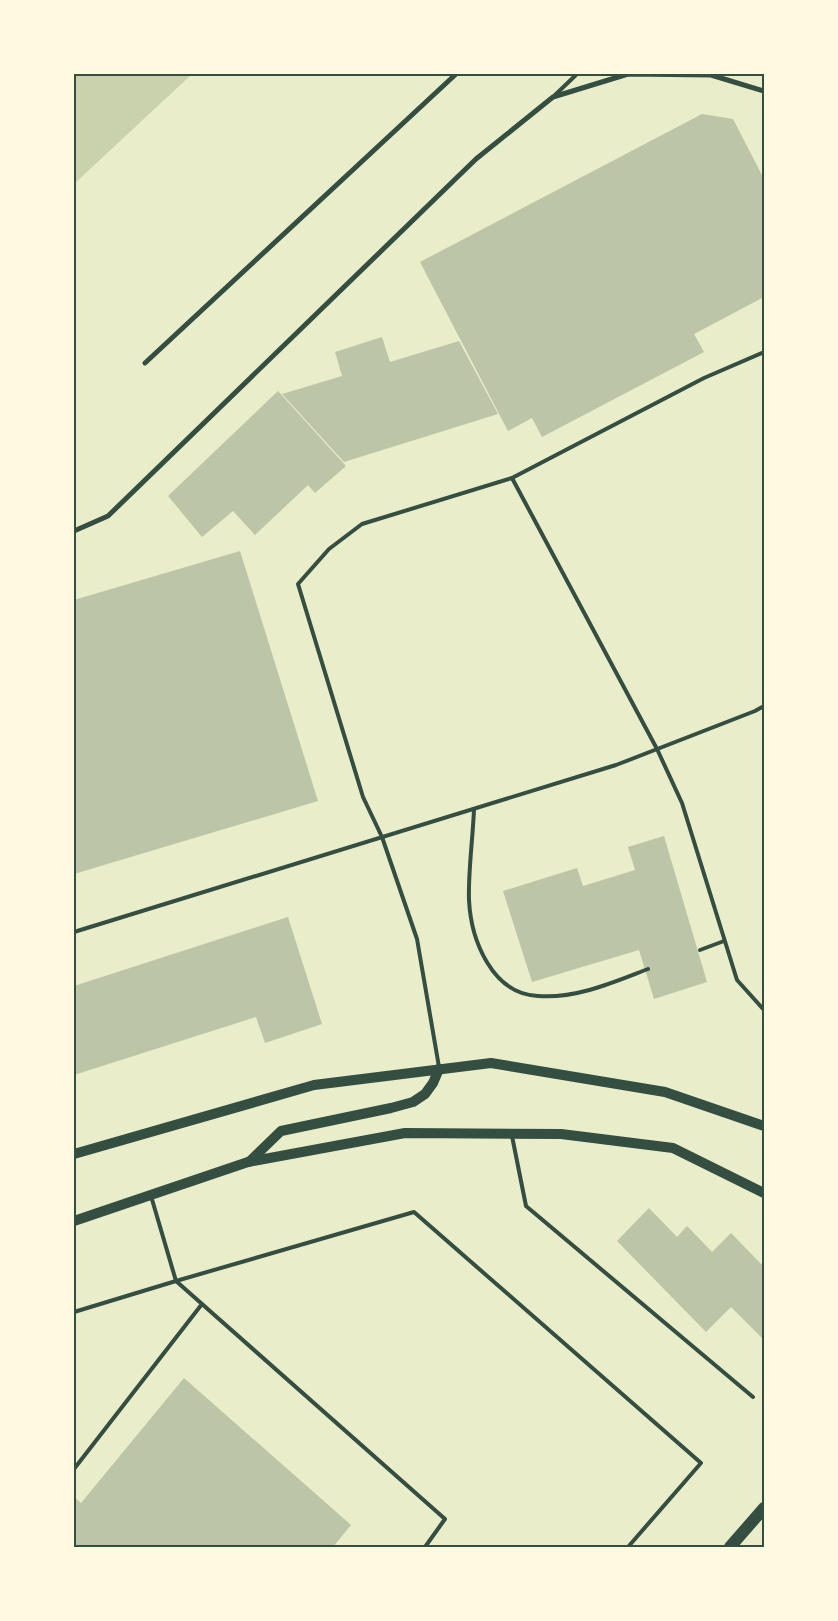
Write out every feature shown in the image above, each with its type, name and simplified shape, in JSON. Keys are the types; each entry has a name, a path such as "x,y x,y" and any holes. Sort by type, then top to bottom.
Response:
{"main road":[{"path":"74,1154 314,1085 491,1062 665,1092 764,1126"},
{"path":"248,1162 280,1131 413,1102 425,1094 433,1084 439,1069"},
{"path":"74,1221 248,1162 405,1133 561,1134 673,1148 764,1193"},
{"path":"730,1547 764,1508"}],"street":[{"path":"145,363 456,74"},
{"path":"74,531 108,516 476,159 553,97 628,74 711,75 764,91"}],"lane":[{"path":"553,97 577,74"},
{"path":"439,1069 418,939 382,837 363,797 298,584 329,549 362,524 512,478 704,378 764,352"},
{"path":"512,478 657,749 682,803 737,980 764,1010"},
{"path":"74,932 616,765 764,706"},
{"path":"474,809 469,900 474,932 484,957 498,978 515,991 536,996 554,996 574,993 648,969"},
{"path":"700,950 724,941"},
{"path":"511,1134 526,1206 753,1396"},
{"path":"150,1195 176,1281 445,1519 425,1547"},
{"path":"74,1312 414,1212 701,1464 628,1547"},
{"path":"74,1469 202,1304"}],"green space":[{"path":"74,74 192,74 74,184"}],"building":[{"path":"702,114 733,119 764,179 764,297 694,334 704,352 542,437 532,418 508,431 420,262"},
{"path":"382,337 390,362 459,341 498,414 344,462 282,394 342,376 335,352"},
{"path":"278,391 346,466 315,493 308,485 255,535 233,511 202,537 168,496"},
{"path":"240,551 318,801 74,874 74,600"},
{"path":"664,836 707,982 654,999 639,950 532,982 503,891 577,868 583,886 635,870 628,847"},
{"path":"288,917 322,1024 265,1043 256,1017 74,1075 74,986"},
{"path":"649,1208 677,1237 687,1226 712,1252 731,1233 764,1267 764,1340 731,1307 706,1332 617,1241"},
{"path":"184,1378 351,1525 333,1547 74,1547 74,1497 81,1503"}]}
